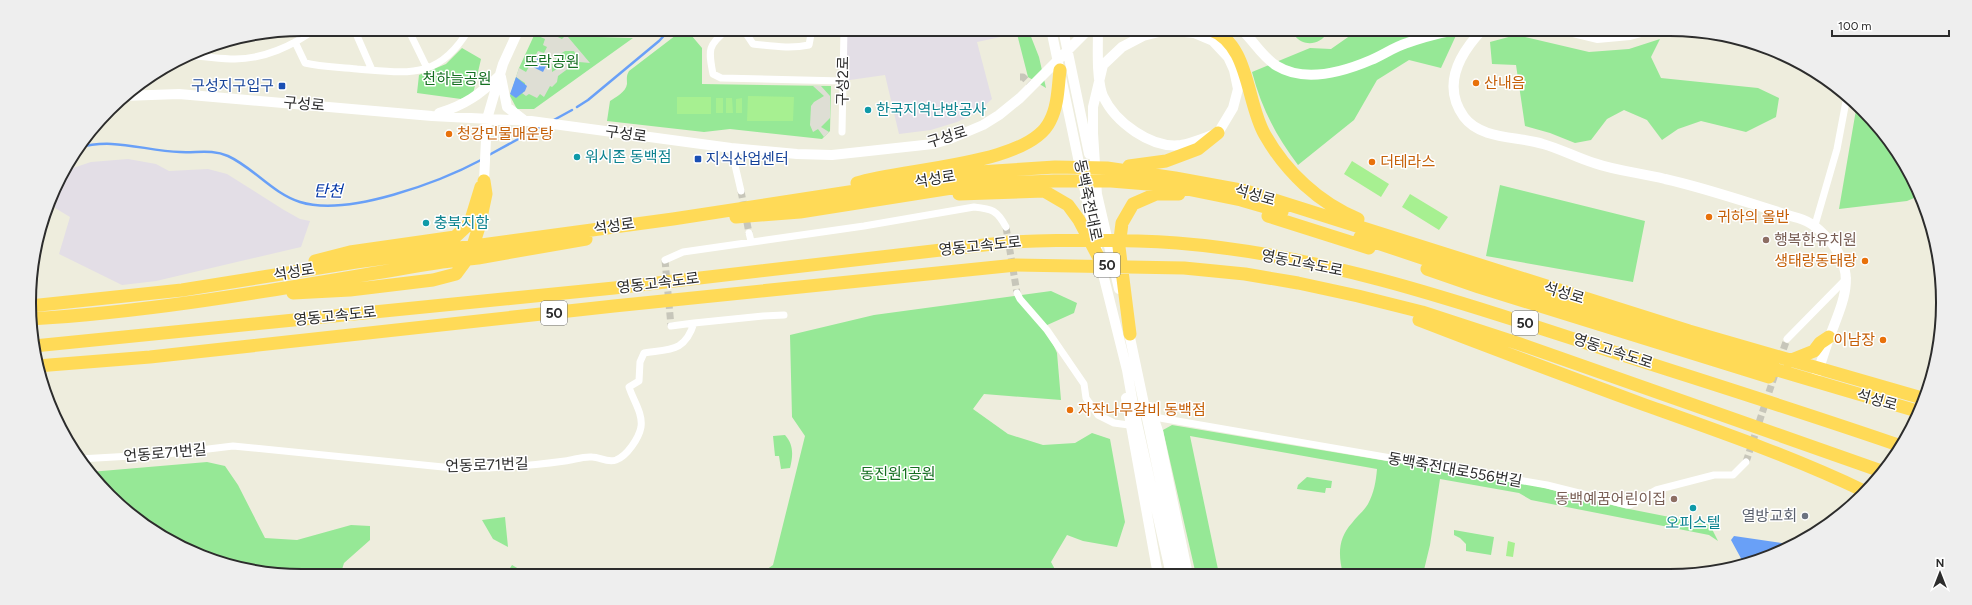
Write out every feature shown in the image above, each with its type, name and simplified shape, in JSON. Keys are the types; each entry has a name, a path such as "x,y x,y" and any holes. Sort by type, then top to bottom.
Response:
{"highway":[{"path":"1218,36 1228,43 1241,61 1254,110 1264,134 1279,157 1296,177 1340,212 1418,246"},
{"path":"816,197 862,181 988,158 1017,148 1038,136 1050,122 1057,96 1060,70"},
{"path":"1107,168 1166,161 1198,149 1218,133"},
{"name":"석성로","path":"36,305 182,290 449,248 673,219 979,172 1055,167 1107,168 1175,178 1246,191 1559,291 1789,361 1819,368 1919,397"},
{"name":"석성로","path":"37,319 90,316 222,297 442,262 478,258 684,221 800,212 977,184 1054,181 1110,181 1172,186 1242,200 1310,220 1482,278 1913,411"},
{"path":"238,280 350,252 455,237 470,223 478,195 484,182"},
{"path":"222,297 350,290 432,280 456,274 470,255 480,227 486,194 484,182"},
{"path":"684,221 797,216 961,194 1044,191 1068,204 1079,220 1100,258"},
{"path":"1130,334 1119,248 1122,223 1134,204 1156,194 1178,194 1206,198 1296,224 1478,287 1823,393 1913,411"},
{"name":"영동고속도로","path":"39,345 614,288 1010,242 1139,241 1178,243 1244,252 1330,268 1396,285 1514,319 1779,404 1895,444"},
{"path":"1380,252 1482,278"},
{"name":"영동고속도로","path":"44,365 150,357 606,307 1016,265 1143,266 1184,268 1245,274 1358,296 1467,326 1877,470"},
{"path":"1358,296 1523,361 1711,429 1822,472 1860,489"},
{"path":"1789,361 1814,351 1820,343 1829,337"}],"main road":[{"path":"484,182 487,119 500,75 516,36"},
{"name":"동백죽전대로","path":"1053,36 1100,258 1131,368 1179,569"},
{"name":"동백죽전대로","path":"1064,36 1098,195 1130,334 1134,410 1170,569"},
{"name":"구성로","path":"135,96 179,94 432,116 528,121 731,148 797,154 832,155 882,151 933,144 950,139 983,125 999,115 1020,98 1082,36"},
{"path":"1098,36 1098,65 1102,95 1122,123 1138,134 1158,143 1180,145 1218,133 1233,108 1238,89 1234,70 1228,56 1213,41 1201,36"},
{"path":"1098,195 1093,133 1093,107 1103,65 1122,47 1143,36"},
{"path":"1247,36 1265,57 1278,67 1306,75 1337,72 1371,60 1406,44 1432,36"},
{"path":"1477,36 1463,53 1458,64 1454,83 1457,102 1465,118 1481,130 1543,144 1595,164 1685,184 1798,218 1815,225 1838,250 1847,278 1844,298 1829,337 1815,381"},
{"path":"1589,36 1597,38 1619,36"},
{"path":"432,116 461,106 481,94 500,75"},
{"path":"500,75 507,107 528,121"},
{"name":"동백죽전대로","path":"1131,368 1154,417 1187,569"},
{"name":"동백죽전대로","path":"1131,368 1125,402 1157,569"}],"street":[{"path":"206,54 237,59 255,57 280,49 296,42 305,36"},
{"path":"357,36 372,70"},
{"path":"411,36 427,68"},
{"path":"296,42 305,63 402,73 418,71 443,60 452,54 464,36"},
{"path":"719,36 713,41 711,48 713,74 721,78 843,81"},
{"path":"748,36 753,44 775,48 797,48 809,45 811,36"},
{"name":"구성2로","path":"842,132 844,36"},
{"path":"1815,225 1837,149 1846,103"},
{"path":"731,148 741,191"},
{"path":"665,260 684,252 751,241 864,226 974,207 991,209 1000,216 1006,227"},
{"path":"749,233 751,241"},
{"path":"1786,339 1847,278"},
{"path":"1017,293 1020,299 1047,330 1084,384 1086,398 1098,415 1114,423 1129,425"},
{"path":"671,326 784,315"},
{"name":"언동로71번길","path":"87,459 167,454 233,446 453,468 476,468 566,461 593,457 607,461 616,460 631,448 641,428 641,413 633,400 629,387 639,381 640,362 644,353 678,348 690,336 694,323"},
{"name":"동백죽전대로556번길","path":"1154,417 1547,485 1627,505 1630,505 1656,490 1714,475 1733,475 1746,462"}],"shaded area":[{"path":"538,36 556,36 562,39 564,37 568,37 590,63 579,62 574,51 565,51 557,56 552,65 552,72 570,61 573,65 558,76 557,82 552,87 550,86 544,97 540,94 537,98 529,94 526,96 522,93 525,91 525,83 516,77 519,68 526,72 538,51 544,53 547,47 543,45 545,39"},
{"path":"844,36 1005,36 977,42 992,99 976,113 957,122 931,130 899,134 885,75 843,81"},
{"path":"813,86 821,86 830,96 830,118 821,127 829,132 824,137 818,129 813,132 810,125 811,106 814,102 824,96"},
{"path":"128,159 156,164 169,171 208,169 227,174 284,210 300,219 310,221 301,247 156,281 122,285 59,254 70,217 55,208 55,203 72,168 91,162"}],"green space":[{"name":"뜨락공원","path":"534,36 633,38 534,109 517,109 510,96 519,68"},
{"path":"675,36 692,36 702,48 702,84 831,86 830,131 822,139 730,129 704,132 607,121 610,101 625,89 629,71"},
{"path":"1018,36 1031,36 1039,57 1046,88 1028,77"},
{"path":"1295,36 1325,36 1320,40 1312,43 1299,40"},
{"path":"1350,36 1456,36 1441,68 1409,60 1377,80 1354,120 1298,165 1270,121 1252,72 1310,48 1331,49"},
{"path":"1512,36 1520,36 1589,52 1629,49 1660,39 1651,57 1661,78 1758,88 1779,98 1776,117 1746,132 1701,121 1678,129 1662,140 1647,120 1624,110 1607,119 1591,140 1575,143 1550,133 1525,126 1516,65 1492,64 1490,42"},
{"name":"천하늘공원","path":"462,48 481,59 473,94 461,99 417,93 419,75 446,64"},
{"path":"748,96 794,97 793,121 747,121"},
{"path":"677,97 711,97 711,114 677,114"},
{"path":"716,98 723,98 723,113 716,113"},
{"path":"726,98 732,98 733,113 726,113"},
{"path":"742,98 742,113 736,113 736,99"},
{"path":"1856,112 1881,140 1891,154 1915,198 1907,201 1839,209"},
{"path":"1352,161 1389,184 1381,197 1344,174"},
{"path":"1500,185 1645,221 1633,282 1486,256"},
{"path":"1410,194 1448,217 1439,230 1402,207"},
{"name":"동진원1공원","path":"1051,291 1077,303 1074,313 1045,326 1057,353 1061,400 984,394 973,409 1008,434 1043,445 1075,443 1092,433 1110,439 1125,522 1117,547 1083,541 1067,535 1051,562 1055,569 767,569 773,565 805,436 792,417 790,335 874,315"},
{"path":"1172,425 1537,486 1624,508 1710,525 1718,541 1709,535 1531,500 1519,493 1440,479 1430,545 1424,569 1342,569 1340,547 1344,535 1354,520 1365,509 1370,500 1377,469 1190,436 1218,569 1195,569 1163,430"},
{"path":"785,435 790,443 792,459 790,468 781,469 779,456 775,456 773,436"},
{"path":"207,462 225,466 238,485 265,538 297,540 351,525 370,526 370,540 344,563 342,569 268,567 234,560 185,542 154,524 127,503 96,471"},
{"path":"1307,477 1332,481 1331,488 1326,488 1325,493 1297,489 1298,485"},
{"path":"505,517 508,547 493,539 482,520"},
{"path":"1454,530 1494,537 1491,555 1466,551 1466,544 1454,535"},
{"path":"1508,541 1515,543 1513,557 1506,556"},
{"path":"512,565 519,569 509,569"}],"water":[{"path":"538,57 548,62 543,72 533,67"},
{"path":"516,77 527,86 525,91 516,98 510,94"},
{"path":"1734,536 1784,543 1741,559 1731,540"}],"waterway":[{"name":"탄천","path":"577,107 588,100 664,36"},
{"name":"탄천","path":"552,121 572,110"},
{"name":"탄천","path":"489,155 542,126"},
{"name":"탄천","path":"87,146 116,144 167,151 210,152 222,154 237,161 272,187 290,198 300,202 320,205 343,205 393,195 443,178 483,159"}],"tunnel":[{"path":"1020,77 1023,77 1035,89"},
{"path":"741,191 749,233"},
{"path":"1006,227 1017,293"},
{"path":"665,260 671,326"},
{"path":"1780,359 1787,339"},
{"path":"1746,462 1775,374"}],"place":[{"name":"산내음","path":"1476,83"},
{"name":"구성지구입구","path":"282,86"},
{"name":"한국지역난방공사","path":"868,110"},
{"name":"청강민물매운탕","path":"449,134"},
{"name":"워시존 동백점","path":"577,157"},
{"name":"지식산업센터","path":"698,159"},
{"name":"더테라스","path":"1372,162"},
{"name":"귀하의 올반","path":"1709,217"},
{"name":"충북지함","path":"426,223"},
{"name":"행복한유치원","path":"1766,240"},
{"name":"생태랑동태랑","path":"1865,261"},
{"name":"이남장","path":"1883,340"},
{"name":"자작나무갈비 동백점","path":"1070,410"},
{"name":"동백예꿈어린이집","path":"1674,499"},
{"name":"오피스텔","path":"1693,508"},
{"name":"열방교회","path":"1805,516"}]}
